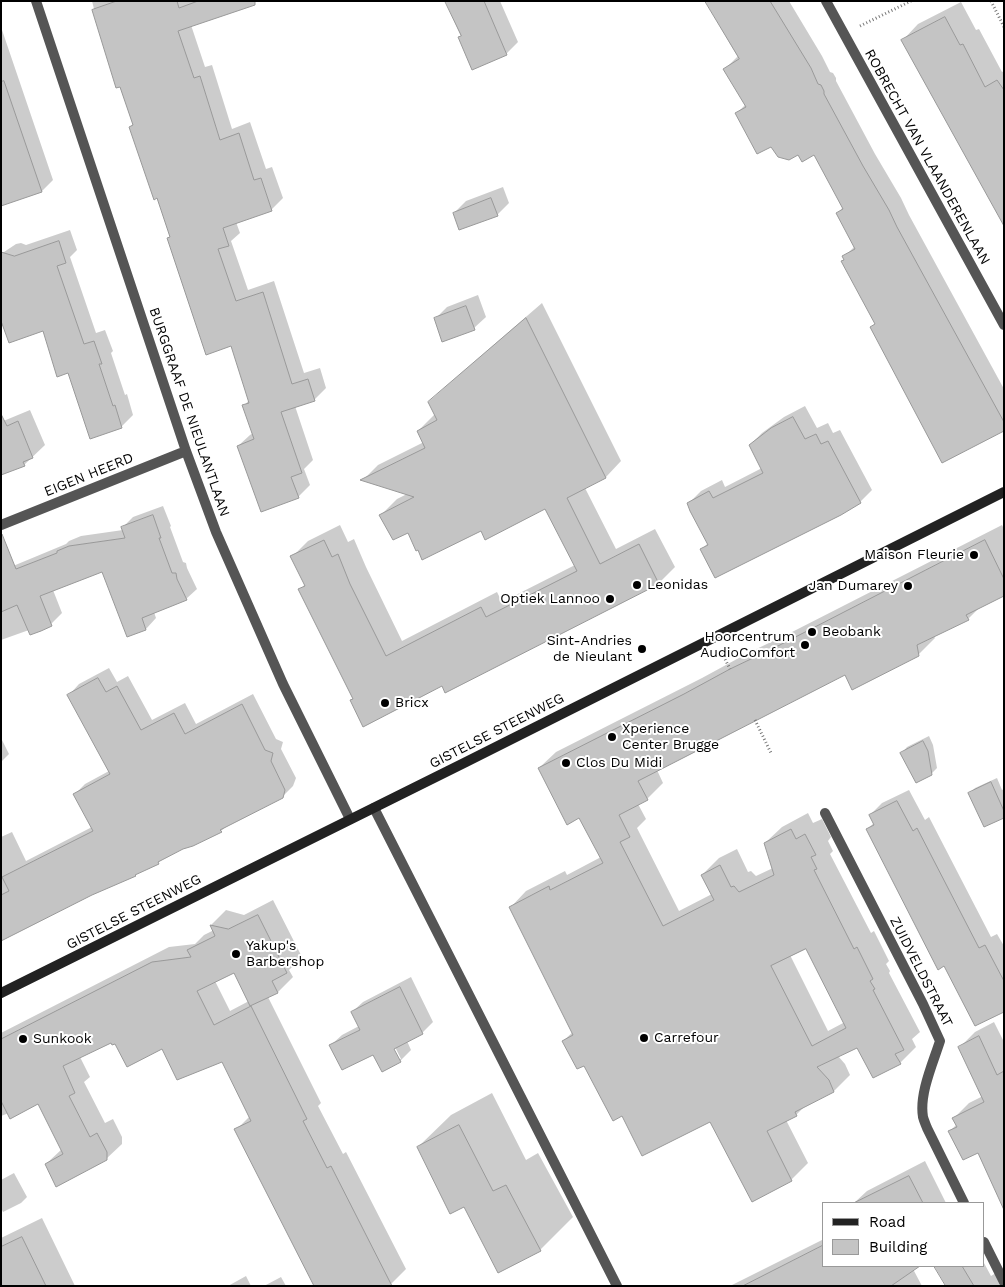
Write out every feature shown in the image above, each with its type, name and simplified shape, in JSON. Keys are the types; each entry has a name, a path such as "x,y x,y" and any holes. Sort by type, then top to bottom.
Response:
{"main road":[{"name":"GISTELSE STEENWEG","path":"1,993 1004,492"}],"street":[{"name":"BURGGRAAF DE NIEULANTLAAN","path":"36,1 186,451 216,532 283,684 350,819"},
{"name":"ROBRECHT VAN VLAANDERENLAAN","path":"826,1 1004,325"},
{"name":"EIGEN HEERD","path":"1,525 186,451"},
{"path":"374,808 617,1286"},
{"name":"ZUIDVELDSTRAAT","path":"825,813 940,1041 924,1092 923,1118 964,1202"},
{"path":"985,1244 1004,1282"}],"path":[{"path":"844,34 911,1"},
{"path":"990,1 1004,26"},
{"path":"755,720 771,753"}],"building":[{"path":"117,1 177,1 179,8 198,1 255,1 255,5 178,31 194,78 200,76 220,140 239,133 254,180 261,178 272,211 223,228 229,246 218,249 236,301 263,292 292,384 308,379 315,401 281,412 302,473 291,477 299,498 261,512 237,446 254,439 242,405 249,403 231,346 206,355 167,238 170,237 157,198 154,200 129,127 133,125 120,87 116,88 92,10"},
{"path":"445,1 484,1 507,55 472,70 458,37 461,36"},
{"path":"705,1 770,1 811,68 818,84 821,85 863,166 889,210 1004,422 1004,431 942,463 870,327 875,324 841,261 844,260 842,256 855,249 836,213 843,209 814,155 802,162 798,155 789,160 778,157 771,147 757,154 735,113 746,107 723,69 739,59"},
{"path":"945,17 960,45 963,44 985,87 997,80 1004,90 1004,226 901,40"},
{"path":"4,81 42,192 1,206 1,82"},
{"path":"491,198 498,216 459,230 453,213"},
{"path":"59,241 66,263 57,266 84,344 94,341 102,364 99,364 122,428 90,439 68,373 57,377 43,331 9,343 1,321 1,252 14,256"},
{"path":"466,306 475,330 442,342 434,318"},
{"path":"526,318 606,478 567,498 600,564 639,544 659,584 445,693 442,686 363,727 350,700 353,699 298,589 305,586 290,556 324,540 332,557 338,554 350,584 386,656 481,607 486,617 577,571 545,509 485,540 481,531 422,560 408,533 393,540 379,515 414,497 360,480 425,448 417,431 437,420 428,402"},
{"path":"1,414 7,426 18,421 33,458 23,462 25,466 1,475"},
{"path":"793,417 805,439 816,434 821,444 828,441 861,503 841,515 715,578 700,549 708,545 687,503 709,491 713,498 763,473 749,445 771,428"},
{"path":"153,515 172,573 176,573 187,600 142,618 146,630 127,637 102,572 40,596 52,626 41,631 30,635 17,605 1,612 2,534 16,569 57,553 57,551 69,546 125,538 121,527"},
{"path":"985,540 1004,579 1004,596 966,615 969,620 917,645 919,656 852,690 845,675 638,781 648,800 619,815 630,837 620,842 663,926 714,900 701,875 720,865 731,887 734,886 739,892 774,875 764,843 791,829 796,839 805,834 816,855 811,857 817,869 814,870 854,949 857,947 873,979 870,981 875,989 873,990 904,1050 895,1054 901,1064 873,1078 857,1048 817,1067 829,1080 834,1092 795,1112 797,1116 767,1131 792,1181 752,1202 710,1122 642,1156 622,1116 613,1121 584,1066 577,1069 562,1041 573,1035 509,907 549,886 550,890 603,863 579,818 567,825 538,768","holes":["806,949 846,1028 812,1046 771,966"]},
{"path":"98,678 106,692 117,686 141,730 174,713 185,734 242,704 265,750 273,753 271,761 285,790 283,798 220,830 222,832 158,862 159,864 136,876 92,895 1,941 1,895 9,891 2,877 93,831 73,794 110,774 67,695"},
{"path":"923,741 928,751 932,775 916,783 900,753"},
{"path":"991,782 1004,811 1004,818 984,827 968,793"},
{"path":"897,801 913,831 917,828 979,948 985,945 1004,981 1004,1012 975,1026 944,966 938,970 866,829 874,825 869,815"},
{"path":"258,915 287,973 272,981 278,993 250,1006 234,973 197,991 214,1025 251,1006 307,1119 303,1121 327,1168 331,1166 392,1286 314,1286 234,1129 251,1121 222,1062 177,1080 162,1049 127,1067 115,1044 112,1045 111,1043 63,1066 75,1093 69,1096 90,1137 97,1133 107,1152 107,1160 56,1187 45,1164 63,1154 38,1104 10,1119 1,1101 1,1039 152,962 191,957 187,950 215,936 210,925 228,929"},
{"path":"400,987 423,1034 394,1049 401,1062 382,1072 373,1055 342,1070 329,1045 360,1030 351,1012"},
{"path":"979,1036 997,1075 1004,1071 1004,1210 978,1153 963,1160 948,1131 957,1127 952,1118 984,1102 958,1047"},
{"path":"459,1125 493,1191 506,1185 541,1251 498,1273 464,1207 450,1214 417,1147"},
{"path":"909,1176 922,1202 856,1202"},
{"path":"22,1237 46,1286 1,1286 1,1247"},
{"path":"822,1246 822,1267 919,1267 891,1286 743,1286"},
{"path":"935,1267 963,1267 974,1286 946,1286"}],"place":[{"name":"Maison Fleurie","path":"974,555"},
{"name":"Leonidas","path":"637,585"},
{"name":"Jan Dumarey","path":"908,586"},
{"name":"Optiek Lannoo","path":"610,599"},
{"name":"Beobank","path":"812,632"},
{"name":"Hoorcentrum AudioComfort","path":"805,645"},
{"name":"Sint-Andries de Nieulant","path":"642,649"},
{"name":"Bricx","path":"385,703"},
{"name":"Xperience Center Brugge","path":"612,737"},
{"name":"Clos Du Midi","path":"566,763"},
{"name":"Yakup's Barbershop","path":"236,954"},
{"name":"Carrefour","path":"644,1038"},
{"name":"Sunkook","path":"23,1039"}]}
